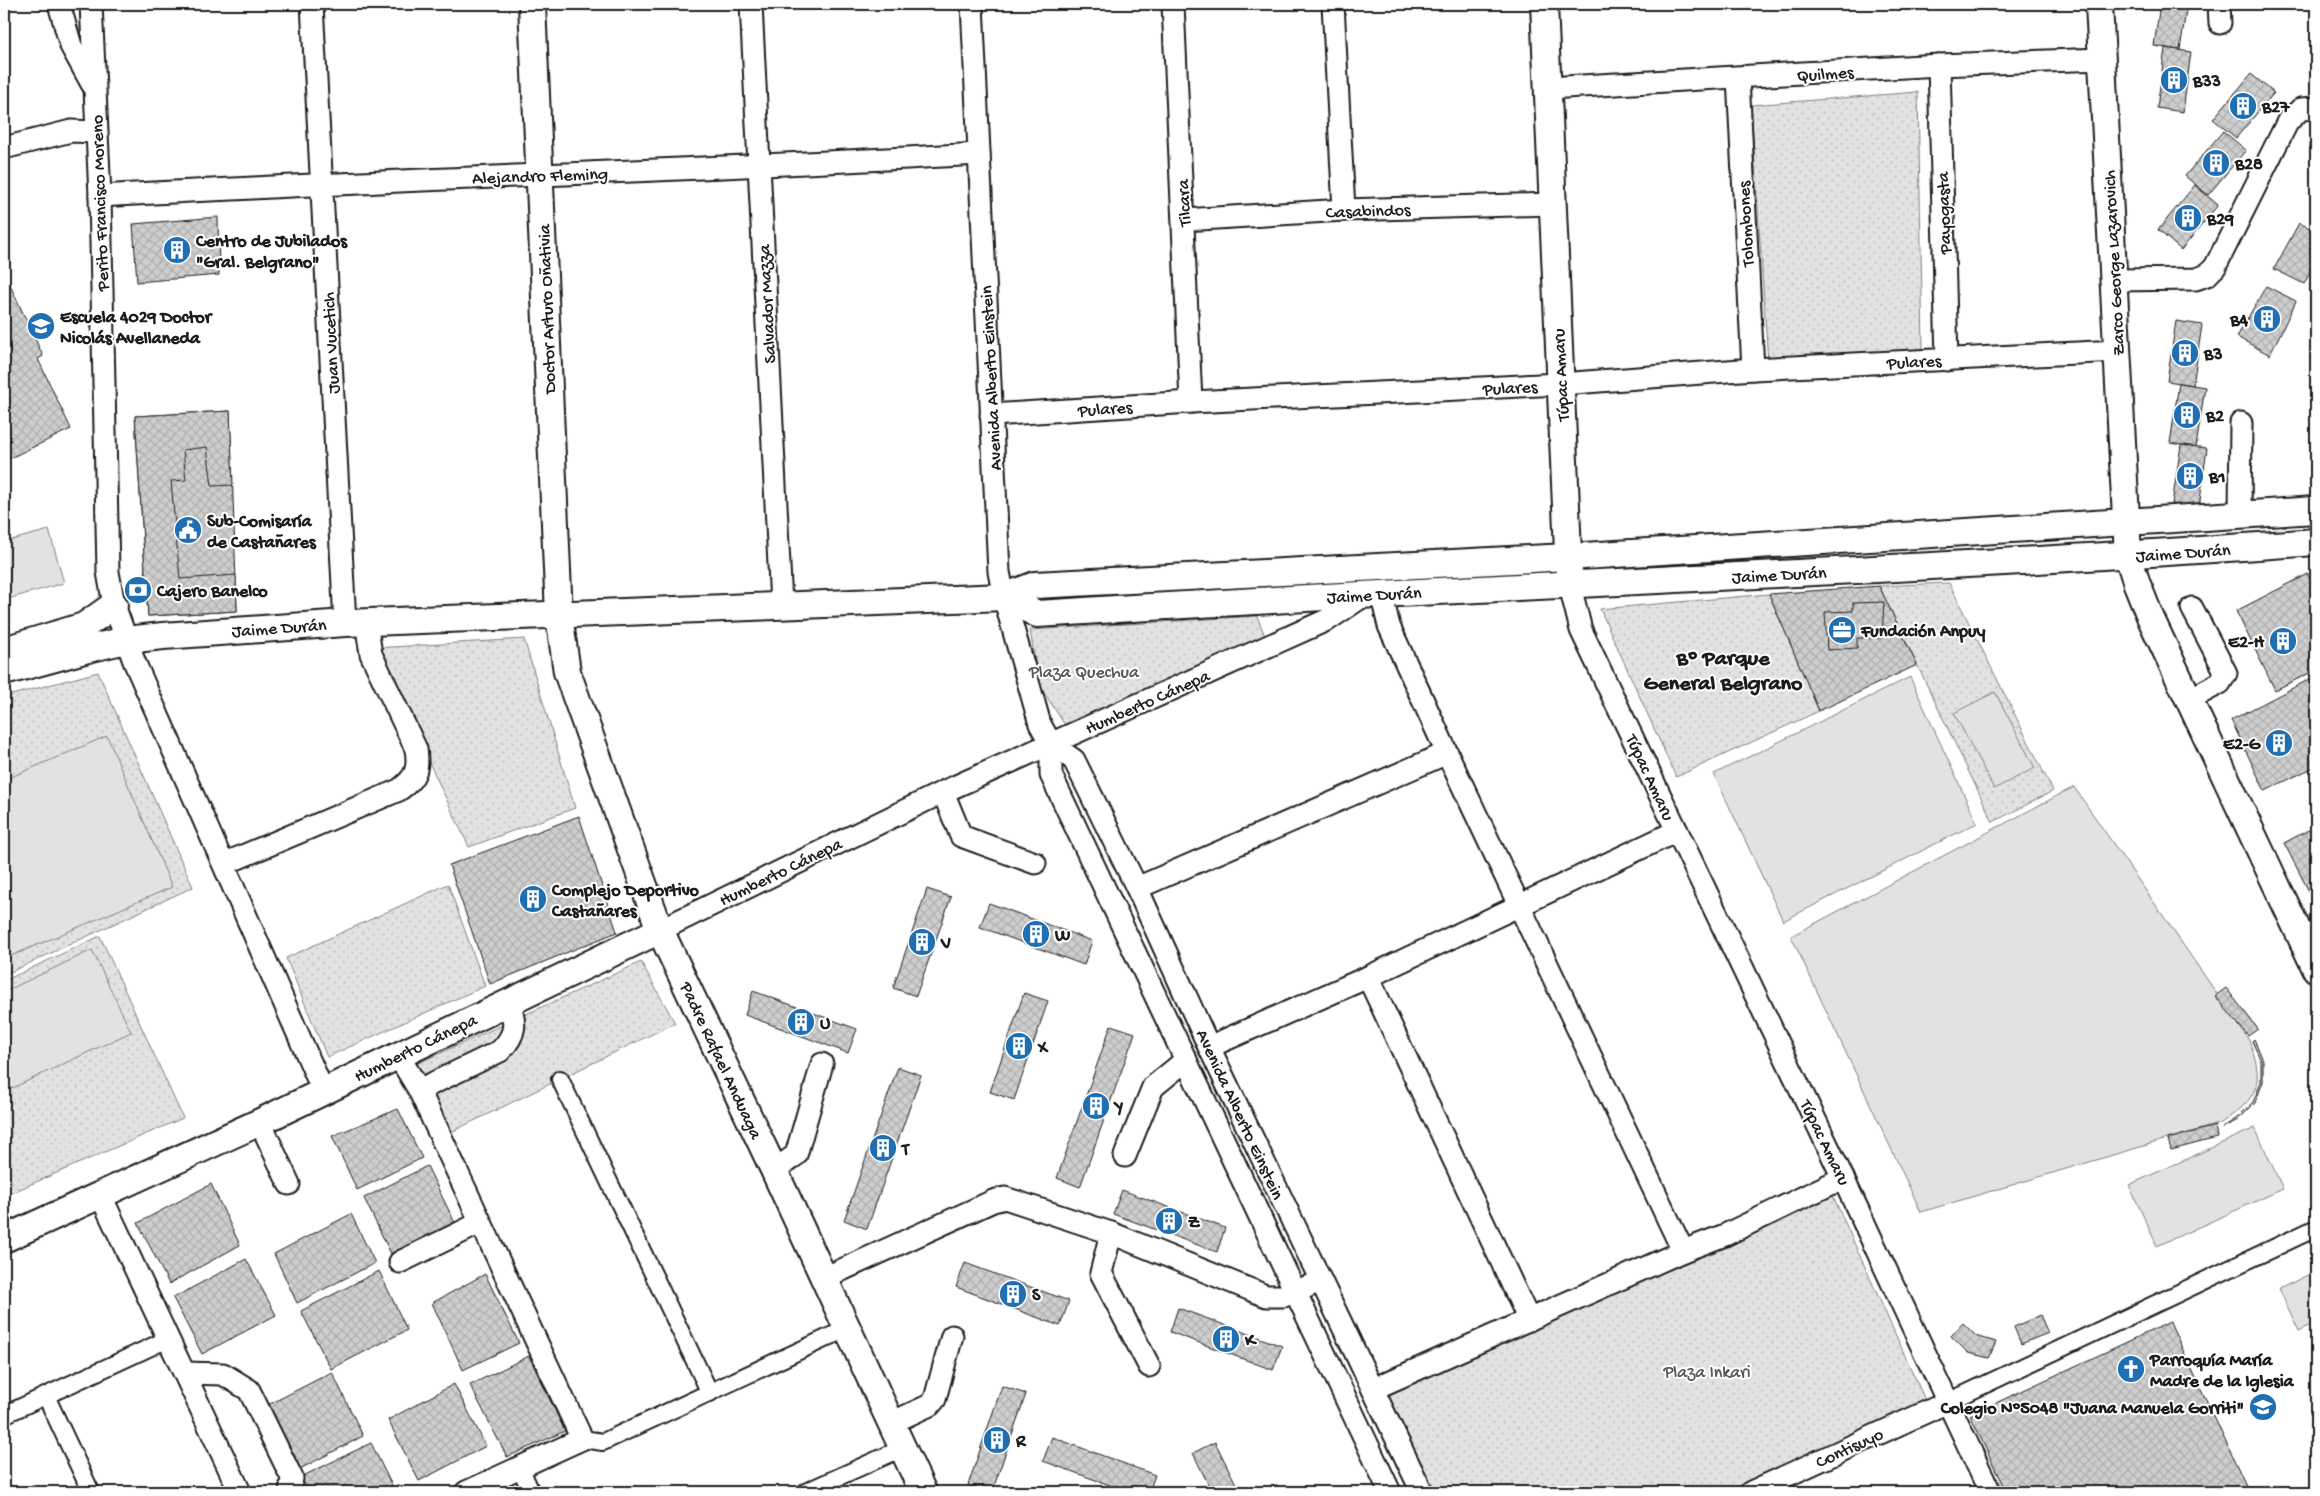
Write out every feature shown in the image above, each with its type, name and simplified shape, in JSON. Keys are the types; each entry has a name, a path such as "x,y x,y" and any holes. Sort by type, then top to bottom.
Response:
{"street":[{"path":"59,4 71,46 95,89"},
{"name":"Perito Francisco Moreno","path":"90,4 100,196 108,572 114,604 134,661 323,1091"},
{"name":"Juan Vucetich","path":"224,864 400,790 410,783 416,775 418,765 416,749 355,622 321,184 312,4"},
{"name":"Doctor Arturo Oñativia","path":"532,4 559,615"},
{"name":"Salvador Mazza","path":"751,4 781,605"},
{"name":"Avenida Alberto Einstein","path":"972,4 999,572 1004,597 1035,709 1051,744 1051,775 1390,1492"},
{"name":"Tilcara","path":"1173,4 1191,402"},
{"path":"1333,4 1344,210"},
{"name":"Túpac Amaru","path":"1544,4 1568,557 1570,586 1581,630 1843,1178 1990,1492"},
{"name":"Zarco George Lazarovich","path":"2099,4 2128,556 2148,610 2188,700"},
{"name":"Quilmes","path":"1548,88 1939,66 2102,59"},
{"name":"Payogasta","path":"1939,66 1947,360"},
{"name":"Tolombones","path":"1738,78 1753,369"},
{"path":"2115,280 2196,279 2207,275 2215,267 2288,121 2301,109 2316,108"},
{"path":"4,148 71,131 96,132"},
{"name":"Alejandro Fleming","path":"100,196 321,184 759,167 979,154"},
{"name":"Casabindos","path":"1184,220 1344,210 1553,204"},
{"name":"Pulares","path":"991,415 1191,402 1561,384 1753,369 2118,351"},
{"path":"2240,514 2241,423"},
{"name":"Jaime Durán","path":"4,672 126,640 355,622 1004,597 1035,585 1568,557 2316,510"},
{"name":"Jaime Durán","path":"1004,597 1037,614 1374,594 1570,586 2128,556 2316,542"},
{"path":"1374,594 1518,906 1683,1251"},
{"name":"Humberto Cánepa","path":"4,1239 260,1122 943,792 1329,619 1374,594"},
{"path":"4,650 84,626 114,604"},
{"path":"2192,608 2226,673 2220,683 2188,700 2314,958"},
{"name":"Padre Rafael Anduaga","path":"559,615 567,672 660,930 774,1170 923,1492"},
{"name":"Avenida Alberto Einstein","path":"1051,744 1074,760 1138,888 1209,1047 1422,1492"},
{"path":"1138,888 1447,753"},
{"path":"943,792 961,836 1035,862"},
{"path":"1209,1047 1368,977 1677,831"},
{"path":"1368,977 1529,1320"},
{"path":"419,1090 500,1051 508,1043 515,1022 509,1002"},
{"path":"398,1055 419,1090 582,1438"},
{"path":"1125,1156 1153,1086 1186,1060"},
{"path":"774,1170 796,1155 822,1064"},
{"path":"560,1079 710,1393"},
{"path":"260,1122 289,1184"},
{"path":"1373,1389 1725,1234 1843,1178"},
{"path":"101,1196 240,1492"},
{"path":"824,1278 993,1201 1005,1198 1111,1233 1266,1296 1275,1297 1296,1292 1320,1282"},
{"path":"400,1262 480,1223"},
{"path":"1948,1402 2316,1228"},
{"path":"1111,1233 1101,1273 1149,1366"},
{"path":"466,1492 582,1438 603,1442 846,1329"},
{"path":"891,1423 930,1405 935,1399 952,1336"},
{"path":"4,1415 168,1339"},
{"path":"185,1373 224,1374 249,1390 292,1478 290,1492"},
{"path":"46,1396 91,1492"},
{"name":"Contisuyo","path":"1751,1492 1948,1402"},
{"path":"805,1492 903,1448"},
{"path":"520,1467 531,1492"}],"green space":[{"path":"1918,92 1923,349 1768,362 1751,105"},
{"path":"49,530 64,583 4,600 4,542"},
{"path":"1949,583 2053,791 1993,822 1879,586"},
{"path":"1769,594 1819,711 1676,777 1600,609"},
{"name":"Plaza Quechua","path":"1257,616 1265,636 1067,728 1039,685 1030,630"},
{"path":"524,639 575,808 469,847 375,648"},
{"path":"98,672 193,887 4,975 4,697"},
{"path":"1910,677 1977,823 1783,921 1714,774"},
{"path":"1995,692 2035,768 1994,789 1954,713"},
{"path":"107,736 172,887 4,959 4,780"},
{"path":"2074,787 2249,1040 2257,1068 2255,1088 2244,1106 2221,1123 1921,1212 1791,936"},
{"path":"448,884 485,986 327,1057 286,958"},
{"path":"100,936 183,1118 4,1196 4,981"},
{"path":"92,950 131,1032 4,1092 4,992"},
{"path":"641,962 675,1023 447,1134 414,1065"},
{"path":"2255,1128 2283,1189 2157,1246 2129,1185"},
{"name":"Plaza Inkari","path":"1828,1185 1925,1400 1729,1492 1434,1492 1384,1385"},
{"path":"2316,1271 2316,1322 2299,1331 2279,1289"}],"building":[{"path":"2160,4 2187,4 2180,50 2154,46"},
{"name":"B33","path":"2165,48 2191,52 2183,112 2157,108"},
{"name":"B27","path":"2251,74 2274,93 2236,138 2213,119"},
{"name":"B28","path":"2223,131 2246,150 2208,195 2185,176"},
{"name":"B29","path":"2195,185 2218,205 2181,250 2158,230"},
{"name":"Centro de Jubilados \"Gral. Belgrano\"","path":"218,217 219,275 137,282 133,224"},
{"path":"2299,223 2316,231 2316,261 2304,284 2274,269"},
{"path":"4,272 43,356 38,359 71,429 4,461"},
{"name":"B4","path":"2266,286 2296,301 2270,355 2237,337"},
{"name":"B3","path":"2176,321 2202,325 2193,385 2167,381"},
{"name":"B2","path":"2179,383 2205,387 2196,447 2170,443"},
{"name":"Sub-Comisaría de Castañares","path":"230,411 237,611 148,616 135,416"},
{"name":"Sub-Comisaría de Castañares","path":"230,411 233,485 212,486 207,447 183,450 186,480 171,481 180,579 236,575 237,611 148,616 135,416"},
{"name":"B1","path":"2181,445 2207,448 2199,508 2172,504"},
{"name":"E2-H","path":"2308,574 2316,591 2316,670 2275,690 2236,611"},
{"name":"Cajero Banelco","path":"129,580 146,580 147,600 131,601"},
{"name":"Fundación Anpuy","path":"1879,586 1917,665 1819,711 1769,594"},
{"path":"1884,602 1882,638 1857,638 1857,648 1827,650 1825,612 1853,611 1853,603"},
{"name":"E2-G","path":"2316,676 2316,766 2265,791 2231,720"},
{"name":"Complejo Deportivo Castañares","path":"579,816 617,932 490,984 449,865"},
{"path":"2316,826 2316,905 2284,843"},
{"name":"V","path":"927,889 951,897 916,996 893,988"},
{"name":"W","path":"989,903 1092,941 1084,965 980,927"},
{"path":"2226,988 2258,1029 2248,1036 2215,996"},
{"name":"U","path":"753,991 857,1029 848,1053 745,1015"},
{"name":"X","path":"1024,993 1048,1001 1014,1100 990,1092"},
{"name":"Y","path":"1111,1025 1135,1033 1080,1187 1057,1178"},
{"path":"2254,1039 2263,1060 2263,1082 2255,1103 2238,1120 2222,1128 2237,1118 2253,1102 2261,1082 2261,1061 2252,1041"},
{"name":"T","path":"898,1067 921,1075 867,1229 844,1220"},
{"path":"398,1109 422,1158 357,1190 332,1136"},
{"path":"2215,1126 2217,1138 2171,1150 2168,1139"},
{"path":"427,1166 455,1223 392,1256 364,1198"},
{"path":"211,1184 240,1245 169,1284 138,1223"},
{"name":"Z","path":"1122,1190 1225,1228 1217,1252 1113,1214"},
{"path":"351,1214 375,1263 297,1303 274,1254"},
{"path":"246,1259 276,1315 202,1354 173,1298"},
{"name":"S","path":"965,1263 1069,1301 1060,1326 956,1287"},
{"path":"379,1271 407,1330 331,1369 301,1311"},
{"path":"485,1274 519,1343 463,1370 432,1303"},
{"name":"K","path":"1178,1308 1282,1346 1273,1370 1170,1332"},
{"path":"2040,1315 2048,1333 2021,1344 2014,1327"},
{"name":"Parroquía María Madre de la Iglesia","path":"2170,1322 2249,1492 2006,1492 1970,1415"},
{"path":"1963,1323 1976,1336 1996,1342 1989,1358 1968,1353 1951,1336"},
{"path":"529,1356 565,1431 507,1457 470,1385"},
{"path":"332,1372 363,1436 298,1470 264,1407"},
{"path":"454,1384 486,1446 419,1481 388,1420"},
{"name":"R","path":"1002,1386 1026,1394 992,1492 989,1492 968,1485"},
{"path":"1052,1437 1155,1475 1149,1492 1129,1492 1043,1461"},
{"path":"1215,1442 1240,1492 1212,1492 1193,1453"},
{"path":"371,1443 395,1492 309,1492 301,1477"}],"place":[{"name":"B33","path":"2174,80"},
{"name":"B27","path":"2243,106"},
{"name":"B28","path":"2216,163"},
{"name":"B29","path":"2188,218"},
{"name":"Centro de Jubilados \"Gral. Belgrano\"","path":"177,250"},
{"name":"B4","path":"2267,319"},
{"name":"Escuela 4029 Doctor Nicolás Avellaneda","path":"41,326"},
{"name":"B3","path":"2185,353"},
{"name":"B2","path":"2187,415"},
{"name":"B1","path":"2190,476"},
{"name":"Sub-Comisaría de Castañares","path":"188,530"},
{"name":"Cajero Banelco","path":"138,590"},
{"name":"Fundación Anpuy","path":"1842,630"},
{"name":"E2-H","path":"2283,641"},
{"name":"E2-G","path":"2279,743"},
{"name":"Complejo Deportivo Castañares","path":"533,899"},
{"name":"W","path":"1036,934"},
{"name":"V","path":"922,942"},
{"name":"U","path":"801,1022"},
{"name":"X","path":"1019,1046"},
{"name":"Y","path":"1096,1106"},
{"name":"T","path":"883,1148"},
{"name":"Z","path":"1169,1221"},
{"name":"S","path":"1013,1294"},
{"name":"K","path":"1226,1339"},
{"name":"Parroquía María Madre de la Iglesia","path":"2131,1369"},
{"name":"Colegio Nº5048 \"Juana Manuela Gorriti\"","path":"2263,1407"},
{"name":"R","path":"997,1440"}],"district":[{"name":"Bº Parque General Belgrano","path":"1723,668"}]}
